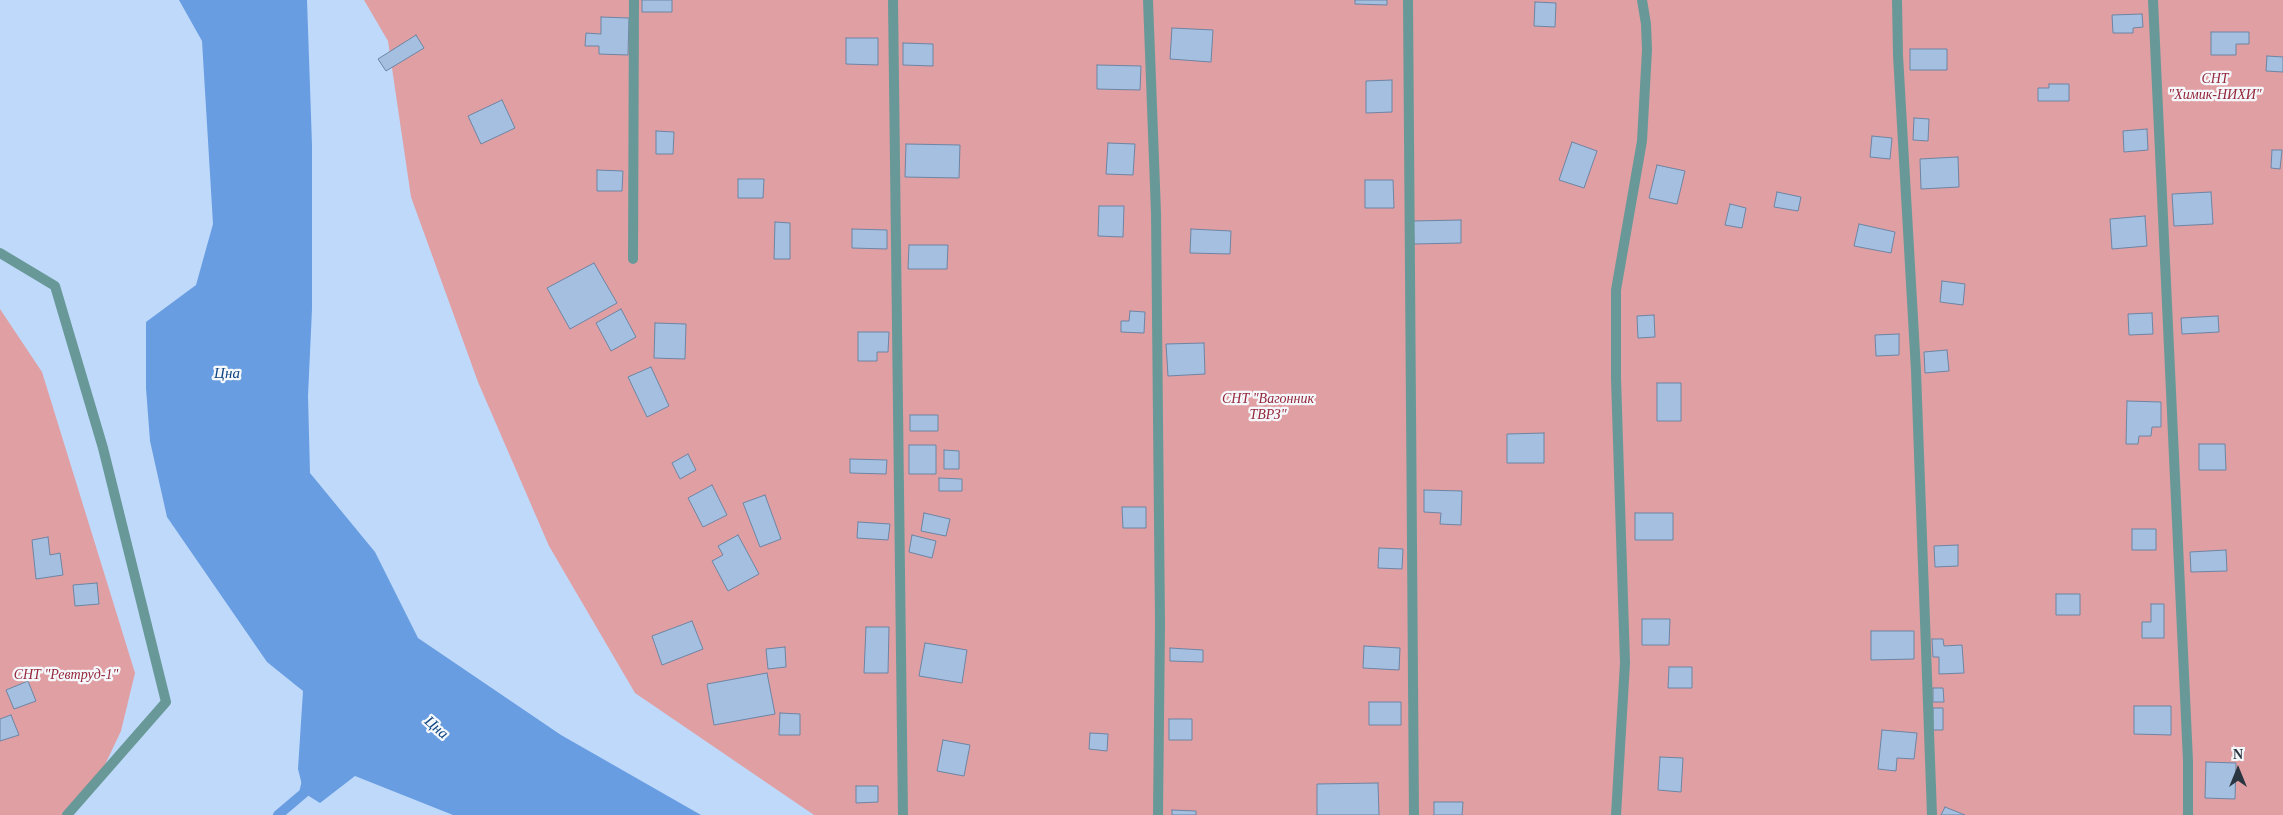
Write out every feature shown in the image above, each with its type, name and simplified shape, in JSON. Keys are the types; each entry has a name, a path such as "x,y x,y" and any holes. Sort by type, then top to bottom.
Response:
{"street":[{"path":"633,260 634,0"},
{"path":"893,0 902,815"},
{"path":"1148,0 1156,223 1160,624 1158,815"},
{"path":"1408,0 1414,815"},
{"path":"1616,815 1625,663 1616,378 1616,290 1642,140 1647,50 1646,24 1642,0"},
{"path":"1897,0 1898,55 1916,371 1932,815"},
{"path":"2153,0 2188,761 2188,815"},
{"path":"0,253 55,286 103,448 166,702 67,815"}],"green space":[{"name":"СНТ \"Вагонник ТВРЗ\"","path":"364,0 2283,0 2283,815 814,815 635,693 549,546 478,382 411,197 388,41"},
{"name":"СНТ \"Ревтруд-1\"","path":"0,309 42,372 135,673 121,731 93,790 71,815 0,815"}],"water":[{"name":"Цна","path":"179,0 307,0 312,145 312,309 308,396 310,473 375,552 418,638 561,735 701,815 453,815 355,776 320,803 304,793 298,769 303,691 267,662 167,517 150,441 146,388 146,322 196,285 213,224 202,41"}],"building":[{"path":"642,0 672,0 672,12 642,12"},
{"path":"1355,0 1387,0 1387,5 1355,4"},
{"path":"1535,2 1556,3 1555,27 1534,26"},
{"path":"2142,14 2143,27 2133,28 2133,33 2113,33 2112,15"},
{"path":"601,17 629,18 628,55 599,54 599,46 585,46 586,33 601,34"},
{"path":"1172,28 1213,30 1211,62 1170,59"},
{"path":"2211,32 2249,32 2249,44 2236,44 2236,55 2211,55"},
{"path":"416,35 424,48 386,71 378,59"},
{"path":"846,38 878,38 878,65 846,64"},
{"path":"903,43 933,44 933,66 903,65"},
{"path":"1910,49 1947,49 1947,70 1910,70"},
{"path":"2267,56 2283,57 2283,72 2266,71"},
{"path":"1097,65 1141,66 1140,90 1097,89"},
{"path":"1392,80 1392,112 1366,113 1366,81"},
{"path":"2049,84 2069,84 2069,101 2038,101 2038,88 2049,88"},
{"path":"502,100 515,128 481,144 468,116"},
{"path":"1914,118 1929,119 1928,141 1913,140"},
{"path":"2147,129 2148,150 2124,152 2123,131"},
{"path":"656,131 674,132 673,154 656,154"},
{"path":"1872,136 1892,138 1890,159 1870,157"},
{"path":"1572,142 1597,151 1584,188 1559,180"},
{"path":"1108,143 1135,144 1133,175 1106,174"},
{"path":"906,144 960,145 959,178 905,177"},
{"path":"2272,150 2282,150 2280,169 2271,168"},
{"path":"1958,157 1959,187 1921,189 1920,159"},
{"path":"1657,165 1685,171 1677,204 1649,198"},
{"path":"597,170 623,171 622,191 597,191"},
{"path":"738,179 764,179 763,198 738,198"},
{"path":"1365,180 1393,180 1394,208 1365,208"},
{"path":"1777,192 1801,197 1798,211 1774,207"},
{"path":"2211,192 2213,224 2174,226 2172,194"},
{"path":"1730,204 1746,208 1742,228 1725,225"},
{"path":"1099,206 1124,206 1123,237 1098,236"},
{"path":"2145,216 2147,246 2112,249 2110,219"},
{"path":"1461,220 1461,243 1414,244 1413,221"},
{"path":"775,222 790,223 790,259 774,259"},
{"path":"1859,224 1895,232 1891,253 1854,246"},
{"path":"852,229 887,230 887,249 852,248"},
{"path":"1191,229 1231,231 1230,254 1190,253"},
{"path":"909,245 948,245 947,269 908,269"},
{"path":"594,263 617,303 570,329 547,288"},
{"path":"1942,281 1965,284 1963,305 1940,302"},
{"path":"621,309 636,337 611,351 596,323"},
{"path":"1130,311 1145,312 1144,333 1121,332 1121,321 1129,321"},
{"path":"2152,313 2153,334 2129,335 2128,314"},
{"path":"1654,315 1655,337 1638,338 1637,316"},
{"path":"2218,316 2219,332 2182,334 2181,318"},
{"path":"655,323 686,324 685,359 654,358"},
{"path":"858,332 889,332 888,352 877,352 877,361 858,361"},
{"path":"1899,334 1899,355 1876,356 1875,335"},
{"path":"1204,343 1205,374 1168,376 1166,344"},
{"path":"1947,350 1949,371 1925,373 1924,352"},
{"path":"651,367 669,406 647,417 628,377"},
{"path":"1657,383 1681,383 1681,421 1657,421"},
{"path":"2127,401 2161,402 2161,427 2152,427 2151,436 2139,436 2138,444 2126,444"},
{"path":"910,415 938,415 938,431 910,431"},
{"path":"1544,433 1544,463 1507,463 1507,434"},
{"path":"2199,444 2225,444 2226,470 2199,470"},
{"path":"909,445 936,445 936,474 909,474"},
{"path":"944,450 959,451 959,469 944,469"},
{"path":"688,454 696,470 680,479 672,463"},
{"path":"850,459 887,460 886,474 850,473"},
{"path":"939,478 962,479 962,491 939,491"},
{"path":"712,485 727,515 703,527 688,498"},
{"path":"1424,490 1462,491 1461,525 1440,524 1441,513 1424,512"},
{"path":"765,495 781,539 760,547 743,503"},
{"path":"1122,507 1146,507 1146,528 1123,528"},
{"path":"924,513 950,519 946,536 921,531"},
{"path":"1635,513 1673,513 1673,540 1635,540"},
{"path":"858,522 890,524 888,540 857,538"},
{"path":"2132,529 2156,529 2156,550 2132,550"},
{"path":"738,535 759,574 728,591 712,561 723,555 718,546"},
{"path":"912,535 936,541 932,558 909,552"},
{"path":"48,537 50,555 60,553 63,575 36,579 32,540"},
{"path":"1958,545 1958,566 1935,567 1934,546"},
{"path":"1379,548 1403,549 1402,569 1378,568"},
{"path":"2226,550 2227,571 2191,572 2190,552"},
{"path":"97,583 99,604 75,606 73,585"},
{"path":"2056,594 2080,594 2080,615 2056,615"},
{"path":"2151,604 2164,604 2164,638 2142,638 2142,622 2151,622"},
{"path":"1642,619 1670,619 1669,645 1642,645"},
{"path":"692,621 703,649 662,665 652,636"},
{"path":"866,627 889,627 888,673 864,673"},
{"path":"1871,631 1914,631 1914,659 1871,660"},
{"path":"1932,639 1943,639 1944,646 1962,645 1964,673 1939,674 1939,657 1933,657"},
{"path":"925,643 967,650 962,683 919,676"},
{"path":"1364,646 1400,648 1399,670 1363,668"},
{"path":"785,647 786,667 768,669 766,649"},
{"path":"1170,648 1203,650 1203,662 1170,661"},
{"path":"1669,667 1692,667 1692,688 1668,688"},
{"path":"767,673 775,714 714,725 707,684"},
{"path":"28,681 36,701 14,709 6,690"},
{"path":"1933,688 1943,688 1944,702 1933,702"},
{"path":"1369,702 1401,702 1401,725 1369,725"},
{"path":"2134,706 2171,706 2171,735 2134,734"},
{"path":"1933,708 1943,708 1943,730 1933,730"},
{"path":"780,713 800,714 800,735 779,735"},
{"path":"11,715 19,735 0,741 0,719"},
{"path":"1169,719 1192,719 1192,740 1169,740"},
{"path":"1882,730 1917,733 1914,759 1897,758 1896,771 1878,769"},
{"path":"1090,733 1108,734 1107,751 1089,749"},
{"path":"943,740 970,745 964,776 937,771"},
{"path":"1660,757 1683,758 1681,792 1658,790"},
{"path":"2206,762 2236,763 2235,799 2205,798"},
{"path":"1378,783 1379,815 1317,815 1317,784"},
{"path":"856,786 878,786 878,802 856,803"},
{"path":"1434,802 1463,802 1462,815 1434,815"},
{"path":"1945,807 1965,815 1941,815"},
{"path":"1172,810 1196,811 1196,815 1172,815"}],"waterway":[{"path":"278,815 304,793 307,781"}],"park label":[{"name":"СНТ \"Химик-НИХИ\"","path":"2215,88"}]}
